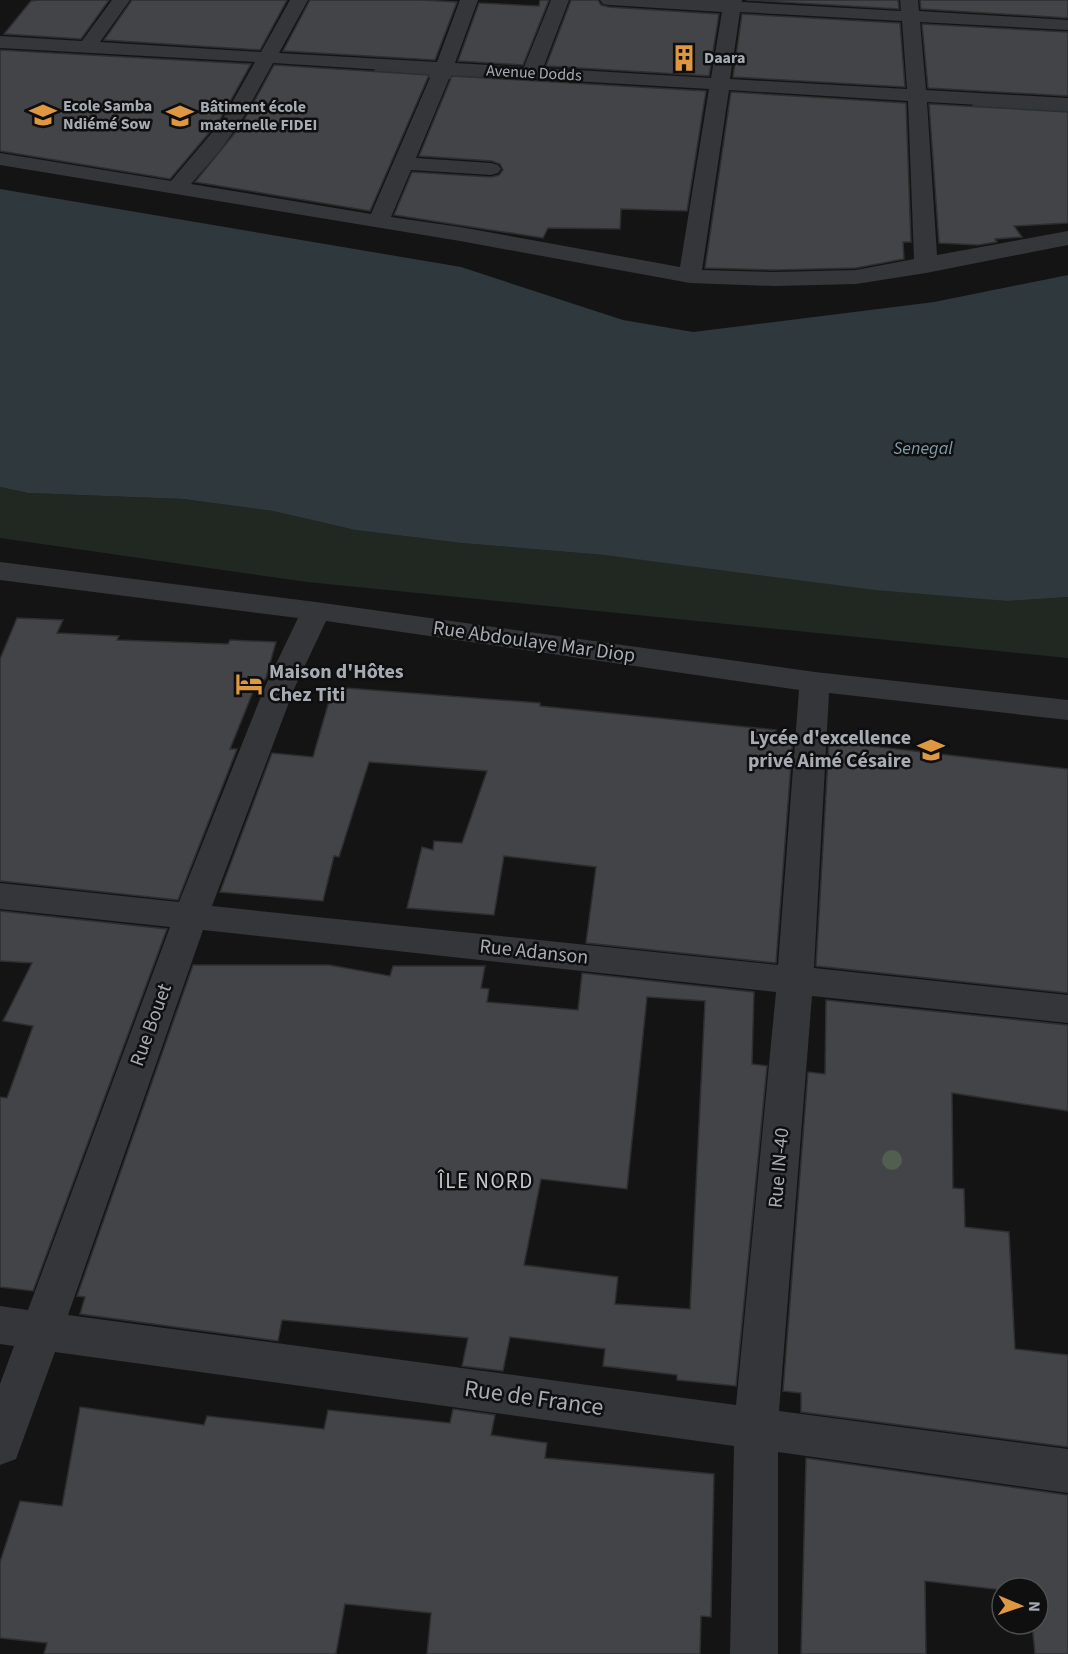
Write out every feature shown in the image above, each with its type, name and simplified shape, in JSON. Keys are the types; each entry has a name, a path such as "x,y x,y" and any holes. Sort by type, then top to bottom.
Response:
{"street":[{"path":"87,47 121,0"},
{"path":"176,188 211,149 230,123 299,0"},
{"path":"378,222 444,68 469,0"},
{"path":"531,73 560,0"},
{"path":"609,0 909,8 1068,25"},
{"path":"690,276 732,3"},
{"path":"909,8 917,95 926,266"},
{"name":"Avenue Dodds","path":"0,42 1068,104"},
{"path":"0,159 460,234 690,276 774,279 856,277 926,266 1068,238"},
{"path":"404,163 491,169"},
{"name":"Rue Abdoulaye Mar Diop","path":"0,572 316,611 815,682 1068,710"},
{"name":"Rue Bouet","path":"0,1444 20,1327 191,916 279,689 316,611"},
{"name":"Rue IN-40","path":"754,1654 756,1429 795,980 815,682"},
{"name":"Rue Adanson","path":"0,896 1068,1009"},
{"name":"Rue de France","path":"20,1327 1068,1471"}],"shaded area":[{"path":"0,487 28,493 183,499 273,511 355,530 461,543 604,555 1007,601 1068,597 1068,658 307,582 0,538"}],"water":[{"name":"Senegal","path":"0,189 461,267 623,320 693,332 934,302 1068,275 1068,597 1007,601 875,590 604,555 461,543 355,530 273,511 183,499 28,493 0,487"}],"building":[{"path":"109,0 81,39 4,34 31,1"},
{"path":"132,0 287,0 260,50 104,40"},
{"path":"310,0 457,2 435,60 283,51"},
{"path":"540,0 549,0 523,65 458,61 479,3 539,6"},
{"path":"571,0 598,0 601,5 609,7 719,14 709,76 546,66"},
{"path":"746,0 898,0 899,9"},
{"path":"920,0 1068,0 1068,18 921,9"},
{"path":"742,14 900,23 905,87 733,77"},
{"path":"922,24 1068,32 1068,96 928,88"},
{"path":"0,50 251,64 219,121 170,179 0,151"},
{"path":"274,65 429,75 370,211 195,182 242,124"},
{"path":"452,76 706,91 687,211 621,209 620,229 548,228 543,238 394,215 412,172 491,177 499,175 503,170 500,164 492,161 419,156"},
{"path":"731,92 906,103 911,242 903,242 904,259 856,268 774,270 705,268"},
{"path":"929,104 1068,112 1068,223 1014,226 1022,237 995,239 997,242 978,245 939,243"},
{"path":"17,618 63,620 57,633 119,636 117,640 228,644 230,640 276,642 266,678 253,692 230,749 237,749 178,900 0,881 0,659"},
{"path":"333,687 540,703 540,706 776,730 776,735 793,737 776,963 586,943 596,867 504,856 494,915 407,908 422,847 433,850 434,841 462,843 487,771 369,762 339,857 334,856 323,901 220,892 272,753 313,757"},
{"path":"829,741 1068,769 1068,993 816,966"},
{"path":"0,911 167,929 33,1291 0,1287 0,1097 7,1098 33,1026 3,1021 32,963 0,961"},
{"path":"193,965 329,965 390,976 393,966 485,966 481,988 489,989 487,1002 578,1010 582,973 754,992 752,1064 767,1066 736,1386 677,1380 677,1375 603,1366 605,1349 510,1337 503,1371 462,1366 468,1338 282,1320 278,1341 80,1314 85,1297 77,1296","holes":["647,997 705,1001 690,1309 615,1304 618,1277 524,1265 541,1179 627,1189"]},
{"path":"826,1000 1068,1025 1068,1111 952,1093 953,1188 964,1189 965,1227 1009,1232 1015,1349 1068,1355 1068,1447 801,1412 801,1393 783,1391 808,1072 825,1074"},
{"path":"80,1407 204,1425 207,1416 324,1429 328,1410 450,1423 453,1409 495,1415 491,1435 547,1443 545,1458 714,1474 711,1617 701,1616 700,1654 427,1654 431,1613 345,1604 336,1654 44,1654 47,1643 0,1638 0,1562 20,1501 62,1506"},
{"path":"806,1458 1068,1495 1068,1654 1035,1654 1033,1636 1050,1636 1050,1576 990,1576 990,1589 925,1581 926,1654 801,1654"}],"waterway":[{"path":"376,72 481,78"},
{"path":"975,107 1068,112"}],"place":[{"name":"Daara","path":"684,58"},
{"name":"Ecole Samba Ndiémé Sow","path":"43,115"},
{"name":"Bâtiment école maternelle FIDEI","path":"180,116"},
{"name":"Maison d'Hôtes Chez Titi","path":"249,684"},
{"name":"Lycée d'excellence privé Aimé Césaire","path":"931,750"}],"district":[{"name":"ÎLE NORD","path":"486,1181"}]}
